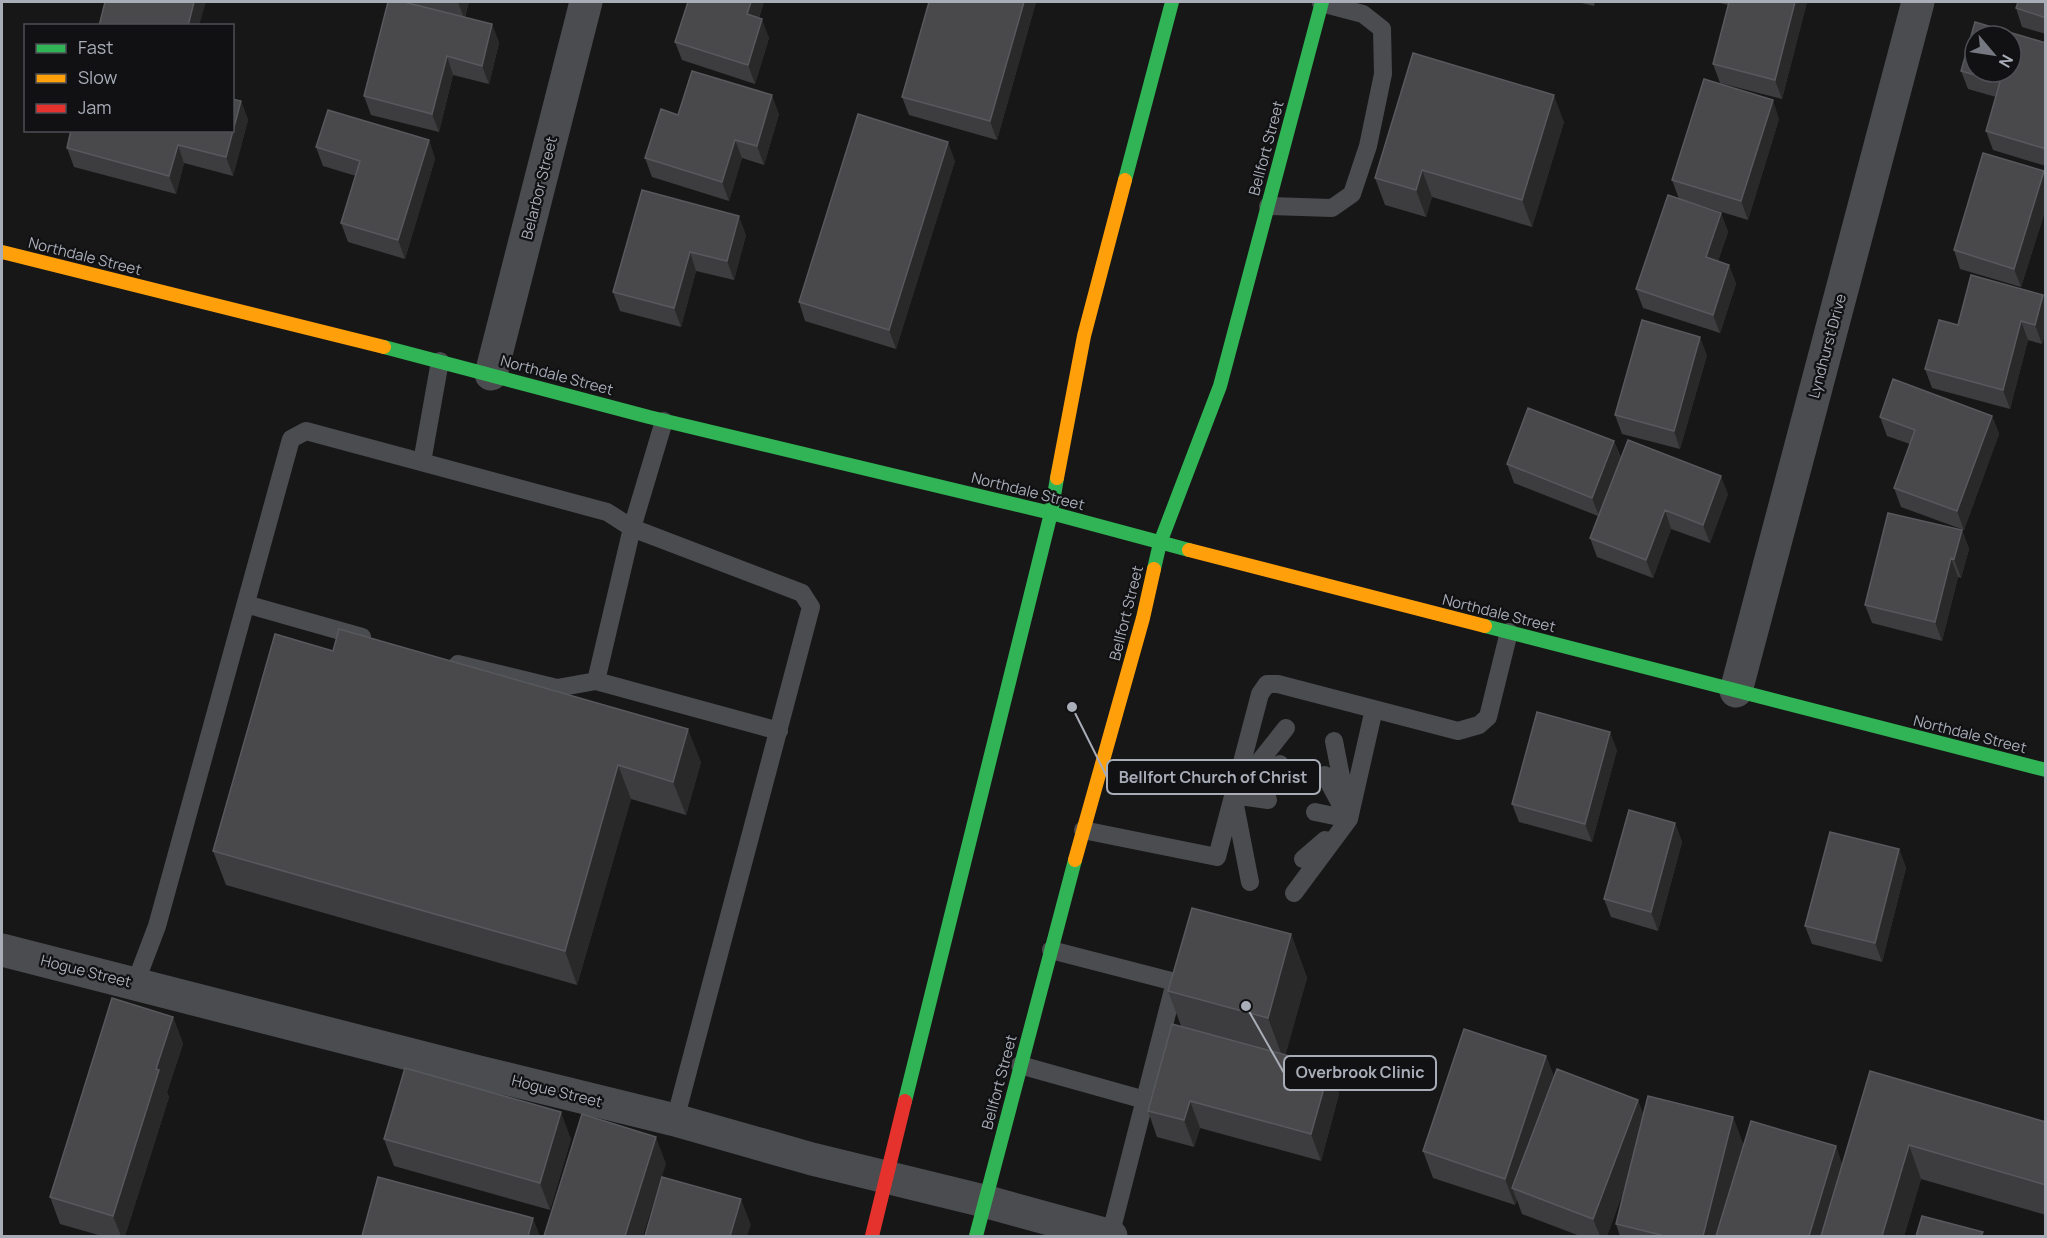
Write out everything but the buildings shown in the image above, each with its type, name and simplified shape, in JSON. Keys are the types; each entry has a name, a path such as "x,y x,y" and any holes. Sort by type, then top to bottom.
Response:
{"main road":[{"path":"872,1236 1051,513 1084,336 1172,2"},
{"name":"Bellfort Street","path":"976,1236 1083,830 1143,618 1160,543 1220,386 1322,2"},
{"name":"Northdale Street","path":"2,252 491,374 664,421 1051,513 2046,770"}],"street":[{"name":"Belarbor Street","path":"491,374 586,2"},
{"name":"Lyndhurst Drive","path":"1736,691 1918,2"},
{"name":"Hogue Street","path":"2,950 675,1120 812,1159 984,1201 1111,1236"}],"lane":[{"path":"1268,206 1332,208 1352,194 1368,146 1383,74 1382,29 1363,14 1322,2"},
{"path":"422,462 440,361"},
{"path":"596,681 632,528 664,421"},
{"path":"135,984 156,926 291,439 306,431 607,512 632,528 802,593 811,607 675,1120"},
{"path":"246,604 382,642"},
{"path":"1083,830 1217,857 1260,694 1267,684 1278,684 1458,731 1479,725 1488,717 1509,632"},
{"path":"439,658 557,688 596,681 778,731"},
{"path":"1294,893 1349,819 1374,709"},
{"path":"1250,882 1233,795 1286,728"},
{"path":"1334,741 1349,819"},
{"path":"1233,795 1280,764"},
{"path":"1325,775 1349,819"},
{"path":"1233,795 1268,800"},
{"path":"1233,795 1256,846"},
{"path":"1315,812 1349,819"},
{"path":"1303,859 1349,819"},
{"path":"1051,950 1175,982 1111,1236"},
{"path":"1020,1065 1145,1100"}],"traffic: fast":[{"path":"1125,180 1172,2"},
{"path":"1154,569 1160,543 1220,386 1322,2"},
{"path":"384,347 649,417 1051,513 1189,550"},
{"path":"905,1101 1051,513 1057,478"},
{"path":"1485,626 2046,770"},
{"path":"976,1236 1075,860"}],"traffic: slow":[{"path":"1057,478 1084,336 1125,180"},
{"path":"2,252 384,347"},
{"path":"1189,550 1485,626"},
{"path":"1075,860 1143,618 1154,569"}],"traffic: jam":[{"path":"872,1236 905,1101"}],"place":[{"name":"Bellfort Church of Christ","path":"1072,707"},
{"name":"Overbrook Clinic","path":"1246,1006"}]}
